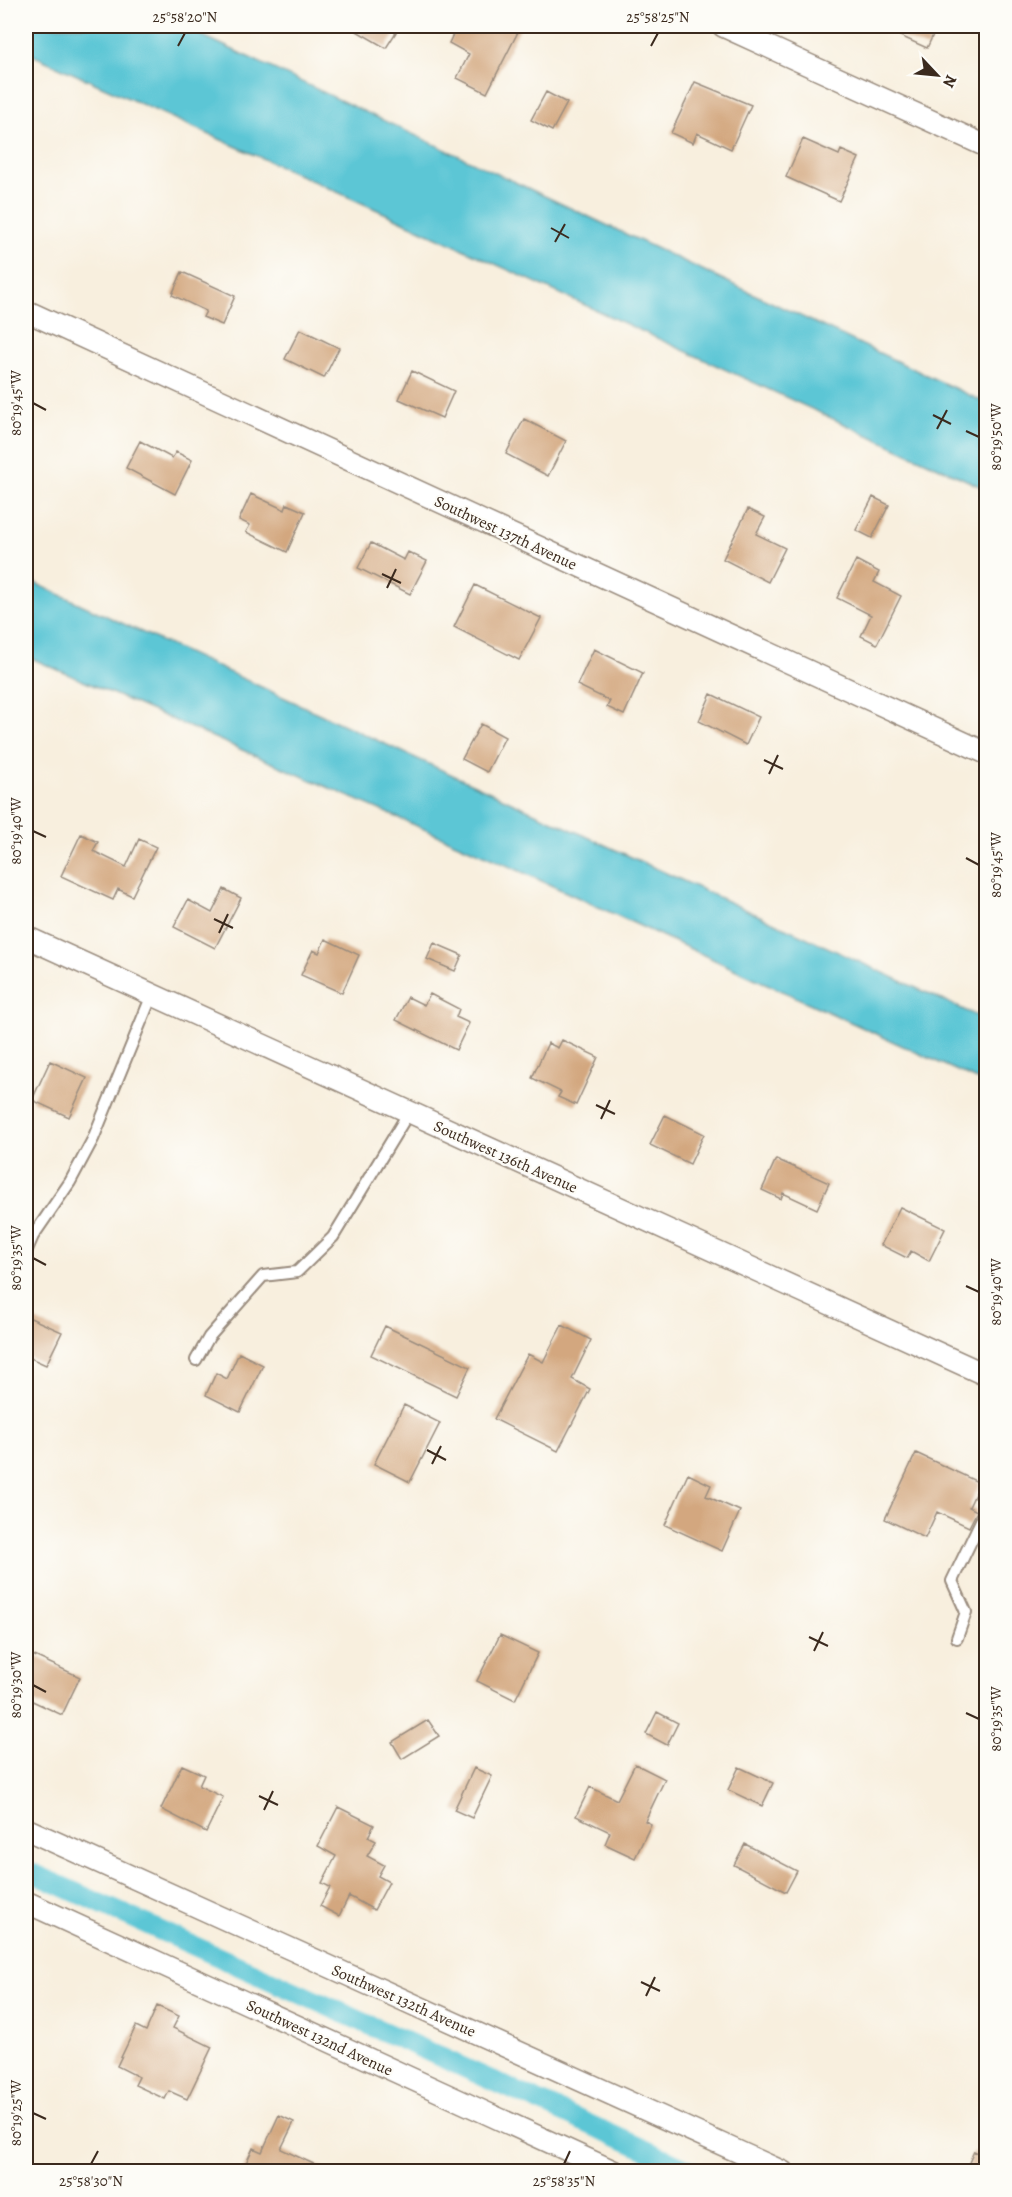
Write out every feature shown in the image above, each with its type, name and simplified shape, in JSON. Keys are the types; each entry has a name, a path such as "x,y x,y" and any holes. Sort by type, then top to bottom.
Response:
{"street":[{"path":"723,26 987,146"},
{"name":"Southwest 137th Avenue","path":"26,311 987,753"},
{"name":"Southwest 136th Avenue","path":"26,937 987,1375"},
{"name":"Southwest 132th Avenue","path":"26,1829 783,2172"},
{"name":"Southwest 132nd Avenue","path":"26,1902 615,2172"}],"lane":[{"path":"26,1252 33,1236 70,1182 93,1139 152,995"},
{"path":"196,1360 209,1337 263,1276 297,1272 333,1237 409,1112"},
{"path":"957,1638 966,1612 952,1581 987,1510"}],"water":[{"path":"26,26 182,26 986,403 986,489 382,212 32,55 26,48"},
{"path":"26,579 986,1020 986,1084 509,866 26,656"}],"building":[{"path":"348,26 400,26 386,48"},
{"path":"457,26 521,26 487,93 457,78 469,54 449,43"},
{"path":"878,26 937,26 927,48"},
{"path":"695,82 751,105 731,149 697,133 693,143 671,133"},
{"path":"546,92 567,103 552,131 531,120"},
{"path":"803,139 839,155 841,150 859,158 839,201 786,177"},
{"path":"182,272 235,296 222,325 203,317 206,311 172,295"},
{"path":"300,329 339,348 324,378 285,359"},
{"path":"412,371 454,391 442,418 399,399"},
{"path":"524,419 566,441 548,476 506,454"},
{"path":"140,441 172,458 176,452 192,460 175,494 126,468"},
{"path":"251,494 285,510 287,504 305,512 287,552 246,532 250,525 239,520"},
{"path":"873,497 889,505 872,538 856,530"},
{"path":"748,509 765,517 756,534 785,548 768,582 723,559"},
{"path":"371,543 404,560 408,552 427,561 410,594 358,568"},
{"path":"856,560 879,572 874,582 901,596 877,644 861,636 871,615 837,598"},
{"path":"475,585 541,618 519,660 454,627"},
{"path":"594,649 643,673 624,715 607,707 610,701 577,685"},
{"path":"711,694 759,717 746,745 699,721"},
{"path":"481,724 505,737 487,772 462,759"},
{"path":"81,834 98,842 93,851 126,867 139,839 156,847 132,896 118,889 113,900 61,876"},
{"path":"224,889 241,898 215,948 174,927 188,900 212,913"},
{"path":"325,939 359,955 342,993 301,975 313,950 319,953"},
{"path":"434,943 462,955 455,971 427,959"},
{"path":"430,994 459,1009 456,1017 469,1023 456,1050 396,1020 408,997 424,1005"},
{"path":"562,1040 598,1057 576,1105 558,1097 561,1092 532,1078 548,1043 558,1048"},
{"path":"50,1061 87,1078 69,1117 32,1100"},
{"path":"665,1115 704,1134 690,1164 650,1145"},
{"path":"776,1159 829,1183 817,1209 783,1193 781,1199 762,1190"},
{"path":"900,1207 945,1229 929,1261 911,1251 907,1258 881,1245"},
{"path":"26,1316 62,1332 46,1365 26,1356"},
{"path":"562,1325 591,1340 572,1379 590,1389 558,1451 494,1419 528,1354 543,1362"},
{"path":"385,1326 470,1367 456,1396 371,1355"},
{"path":"239,1353 263,1365 240,1412 206,1395 216,1373 227,1379"},
{"path":"404,1405 440,1423 410,1482 374,1464"},
{"path":"916,1453 980,1483 969,1507 977,1511 969,1527 937,1512 925,1538 885,1519"},
{"path":"688,1474 711,1485 706,1496 740,1511 722,1551 665,1525"},
{"path":"500,1635 538,1653 515,1700 477,1681"},
{"path":"26,1652 80,1677 62,1715 26,1698"},
{"path":"657,1712 678,1723 667,1745 646,1734"},
{"path":"428,1720 439,1736 402,1759 392,1742"},
{"path":"635,1764 665,1779 645,1821 651,1824 635,1858 605,1844 610,1832 576,1816 590,1787 617,1800"},
{"path":"182,1765 204,1775 199,1786 223,1797 206,1832 161,1809"},
{"path":"739,1767 773,1783 762,1806 728,1790"},
{"path":"474,1768 492,1776 472,1818 454,1810"},
{"path":"338,1807 374,1825 368,1837 376,1841 367,1856 384,1865 378,1876 389,1882 374,1910 349,1896 339,1916 320,1906 330,1887 322,1883 336,1856 318,1846"},
{"path":"745,1844 797,1871 786,1892 734,1865"},
{"path":"157,2006 179,2016 173,2028 212,2047 187,2099 169,2091 165,2099 135,2085 139,2077 117,2066 136,2026 146,2031"},
{"path":"279,2115 294,2122 281,2149 331,2172 242,2172 253,2148 262,2152"},
{"path":"974,2151 987,2157 987,2172 965,2172"}],"waterway":[{"path":"26,1870 695,2172"}]}
